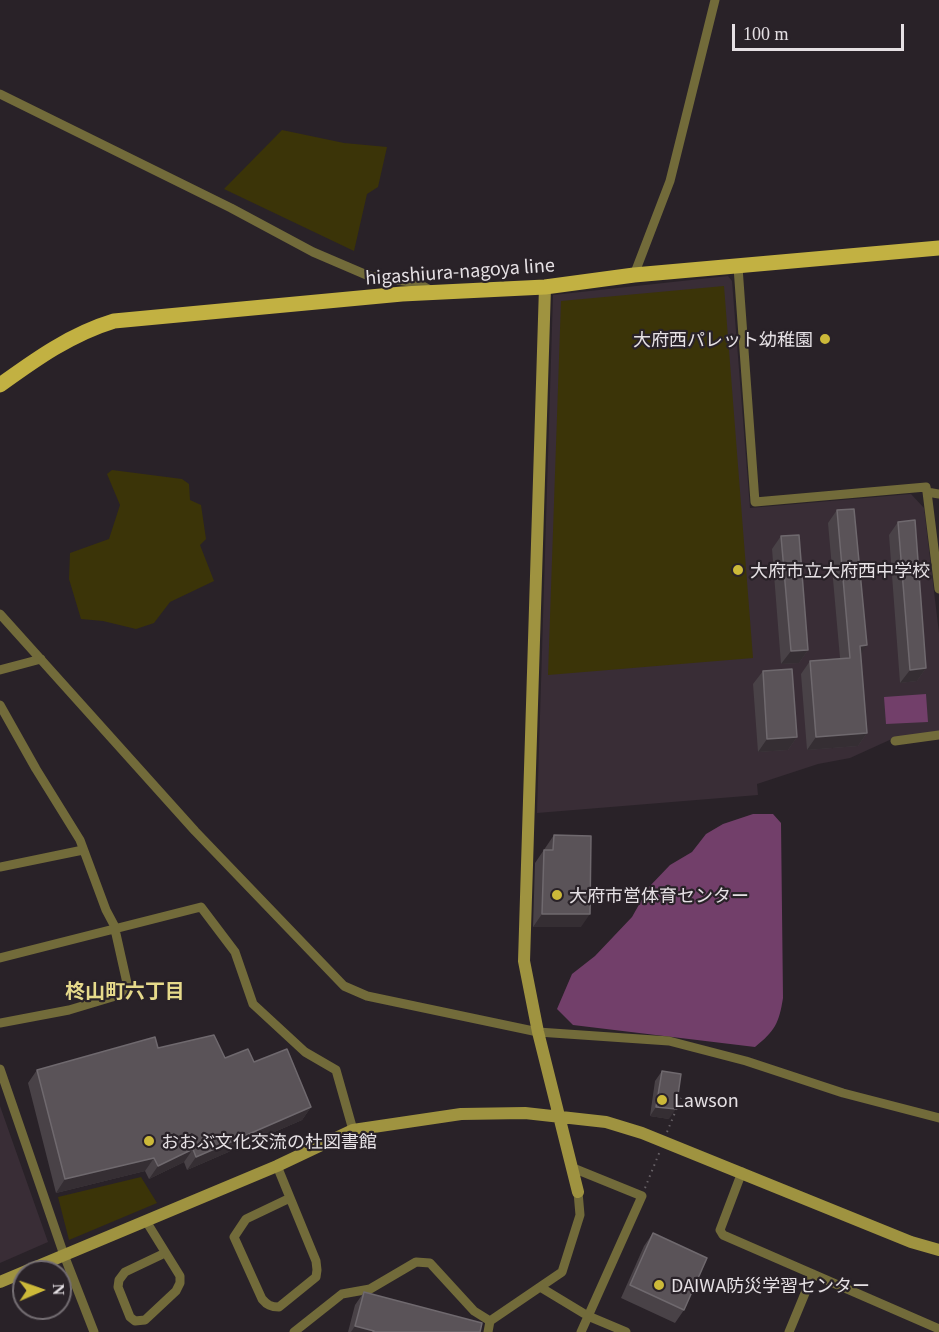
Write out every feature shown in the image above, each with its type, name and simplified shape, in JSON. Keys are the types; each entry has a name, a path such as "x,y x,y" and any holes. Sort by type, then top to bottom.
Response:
{"main road":[{"name":"higashiura-nagoya line","path":"0,385 63,342 93,327 114,321 433,292 545,287 634,275 939,248"}],"street":[{"path":"634,275 670,181 715,0"},
{"path":"0,94 231,208 313,252 369,276 417,283 433,292"},
{"path":"738,267 755,502 926,487 939,589"},
{"path":"490,1321 562,1272 580,1215 573,1168 538,1032 524,961 545,287"},
{"path":"927,492 939,494"},
{"path":"0,614 195,831 344,986 367,996 538,1032 669,1041 746,1061 843,1093 939,1118"},
{"path":"0,670 41,659"},
{"path":"0,705 80,840 115,928 129,992 69,1010 0,1023"},
{"path":"895,741 939,735"},
{"path":"0,867 83,850"},
{"path":"0,958 201,907 235,952 253,1004 305,1052 336,1070 353,1130"},
{"path":"0,1069 64,1256 94,1332"},
{"path":"0,1282 277,1166 353,1130 461,1114 525,1113 558,1116 606,1122 642,1132 911,1242 939,1250"},
{"path":"277,1166 316,1261 317,1270 316,1277 279,1307 272,1307 262,1299 234,1237 246,1219 290,1198"},
{"path":"573,1168 642,1196 581,1332"},
{"path":"742,1172 720,1230 723,1234 939,1329"},
{"path":"146,1221 180,1276 180,1283 176,1291 145,1320 135,1321 130,1317 118,1287 119,1280 125,1272 165,1253"},
{"path":"294,1332 342,1294 370,1289 416,1262 430,1263 474,1311 490,1321"},
{"path":"789,1332 813,1274"},
{"path":"540,1287 588,1316 626,1332"},
{"path":"489,1332 490,1321"}],"shaded area":[{"path":"282,130 344,143 387,147 378,187 367,194 354,251 224,189"},
{"name":"大府市立大府西中学校","path":"728,276 732,281 750,508 911,494 924,508 939,633 939,731 894,738 850,758 818,764 757,784 758,795 537,813 553,295"},
{"path":"724,286 753,658 548,675 561,301"},
{"path":"112,470 182,479 189,484 190,500 201,505 206,539 200,545 214,581 170,602 154,623 136,629 103,621 81,619 69,579 70,553 109,539 120,505 107,474"},
{"path":"926,694 928,722 886,724 884,697"},
{"path":"753,814 773,814 781,823 783,998 778,1020 772,1031 755,1047 573,1025 557,1009 572,974 595,956 632,917 649,887 670,865 692,852 706,834 723,824"},
{"path":"0,1106 48,1242 0,1263"},
{"path":"141,1177 157,1203 69,1240 58,1197"}],"building":[{"path":"854,509 867,645 860,646 867,733 816,737 810,661 850,658 837,510"},
{"path":"915,520 926,668 910,670 898,522"},
{"path":"799,535 808,650 791,651 781,536"},
{"path":"792,669 797,737 767,739 763,671"},
{"name":"大府市営体育センター","path":"554,835 591,836 590,914 542,914 544,850 553,850"},
{"name":"おおぶ文化交流の杜図書館","path":"214,1035 225,1058 248,1049 254,1062 287,1049 311,1107 196,1157 193,1149 158,1166 154,1158 65,1179 37,1070 155,1037 158,1048"},
{"path":"662,1071 681,1074 676,1109 656,1107"},
{"name":"DAIWA防災学習センター","path":"653,1233 707,1258 684,1310 630,1285"},
{"path":"364,1292 482,1323 480,1332 373,1332 355,1326"}],"place":[{"name":"大府西パレット幼稚園","path":"825,339"},
{"name":"大府市立大府西中学校","path":"738,570"},
{"name":"大府市営体育センター","path":"557,895"},
{"name":"Lawson","path":"662,1100"},
{"name":"おおぶ文化交流の杜図書館","path":"149,1141"},
{"name":"DAIWA防災学習センター","path":"659,1285"}],"district":[{"name":"柊山町六丁目","path":"125,990"}]}
